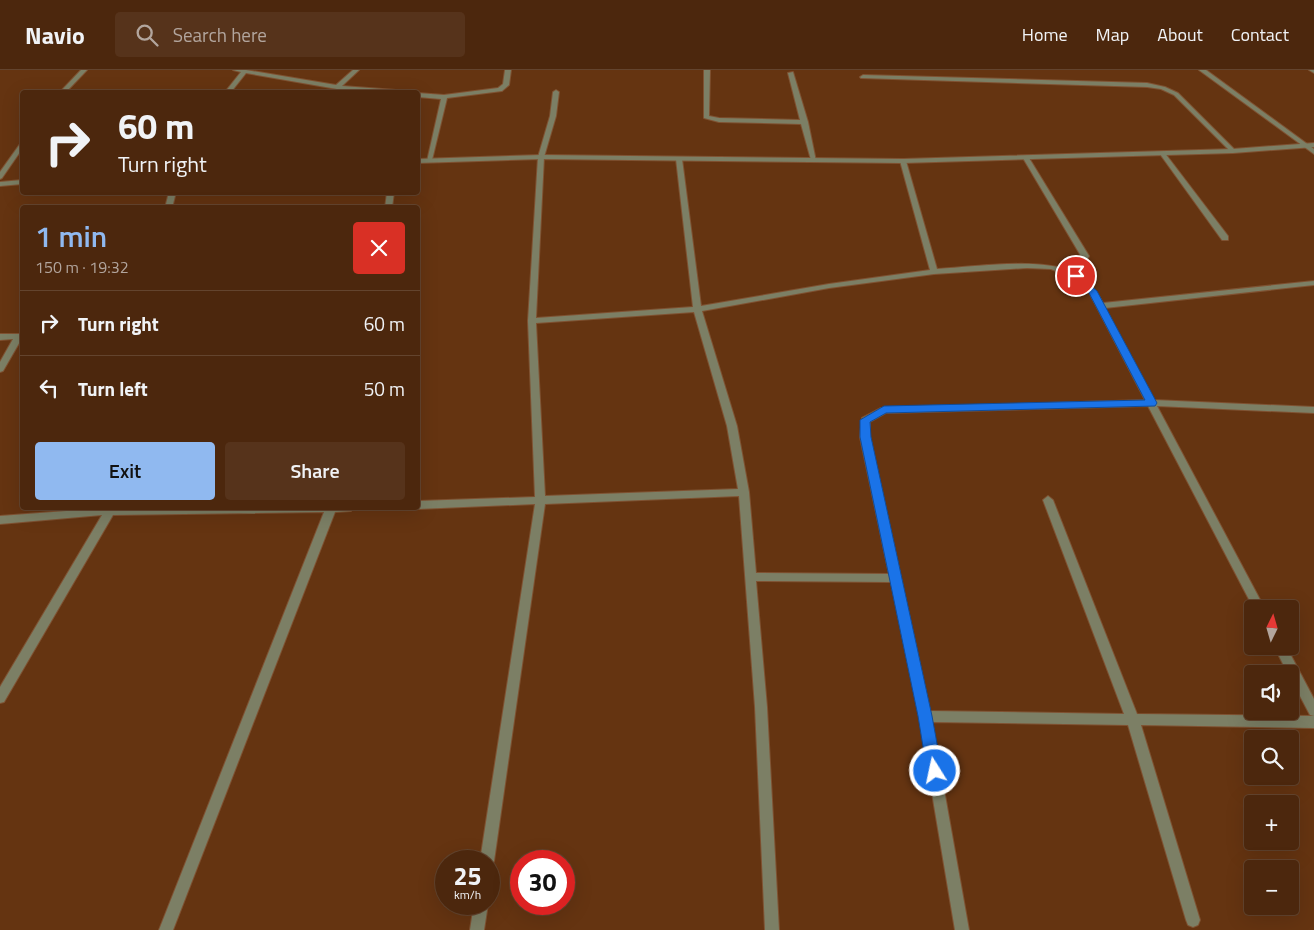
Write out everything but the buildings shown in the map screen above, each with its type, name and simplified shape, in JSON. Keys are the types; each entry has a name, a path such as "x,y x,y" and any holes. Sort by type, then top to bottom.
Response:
{"street":[{"path":"65,90 84,70"},
{"path":"236,70 337,87 372,90"},
{"path":"337,87 356,70"},
{"path":"420,94 444,97 500,90 506,85 508,70"},
{"path":"706,70 706,117 719,120 805,122"},
{"path":"1202,70 1314,152"},
{"path":"230,90 244,72"},
{"path":"791,74 814,160"},
{"path":"863,77 1147,85 1163,88 1176,94 1233,151"},
{"path":"489,850 540,501 532,321 541,157 553,116 556,92"},
{"path":"429,160 444,97"},
{"path":"420,161 541,157 902,162 1233,151 1314,145"},
{"path":"0,177 20,148"},
{"path":"1162,153 1225,238"},
{"path":"1026,158 1085,256"},
{"path":"680,160 697,309 732,426 744,492 761,707 772,930"},
{"path":"902,162 934,272"},
{"path":"0,184 20,182"},
{"path":"532,321 697,309 830,286 934,272 1027,266 1052,267 1076,276 1092,291 1255,600"},
{"path":"1100,306 1314,283"},
{"path":"0,337 20,336"},
{"path":"0,369 20,338"},
{"path":"962,930 925,716 866,437 865,420 884,410 1152,403 1314,410"},
{"path":"420,505 744,492"},
{"path":"1048,500 1133,720 1193,920"},
{"path":"0,520 101,510"},
{"path":"0,698 110,510"},
{"path":"166,930 330,510"},
{"path":"751,577 895,578"},
{"path":"1285,655 1314,711"},
{"path":"925,716 1314,722"},
{"path":"477,930 479,915"}],"route":[{"path":"935,771 866,437 865,420 884,410 1152,403 1092,291 1076,276"}]}
